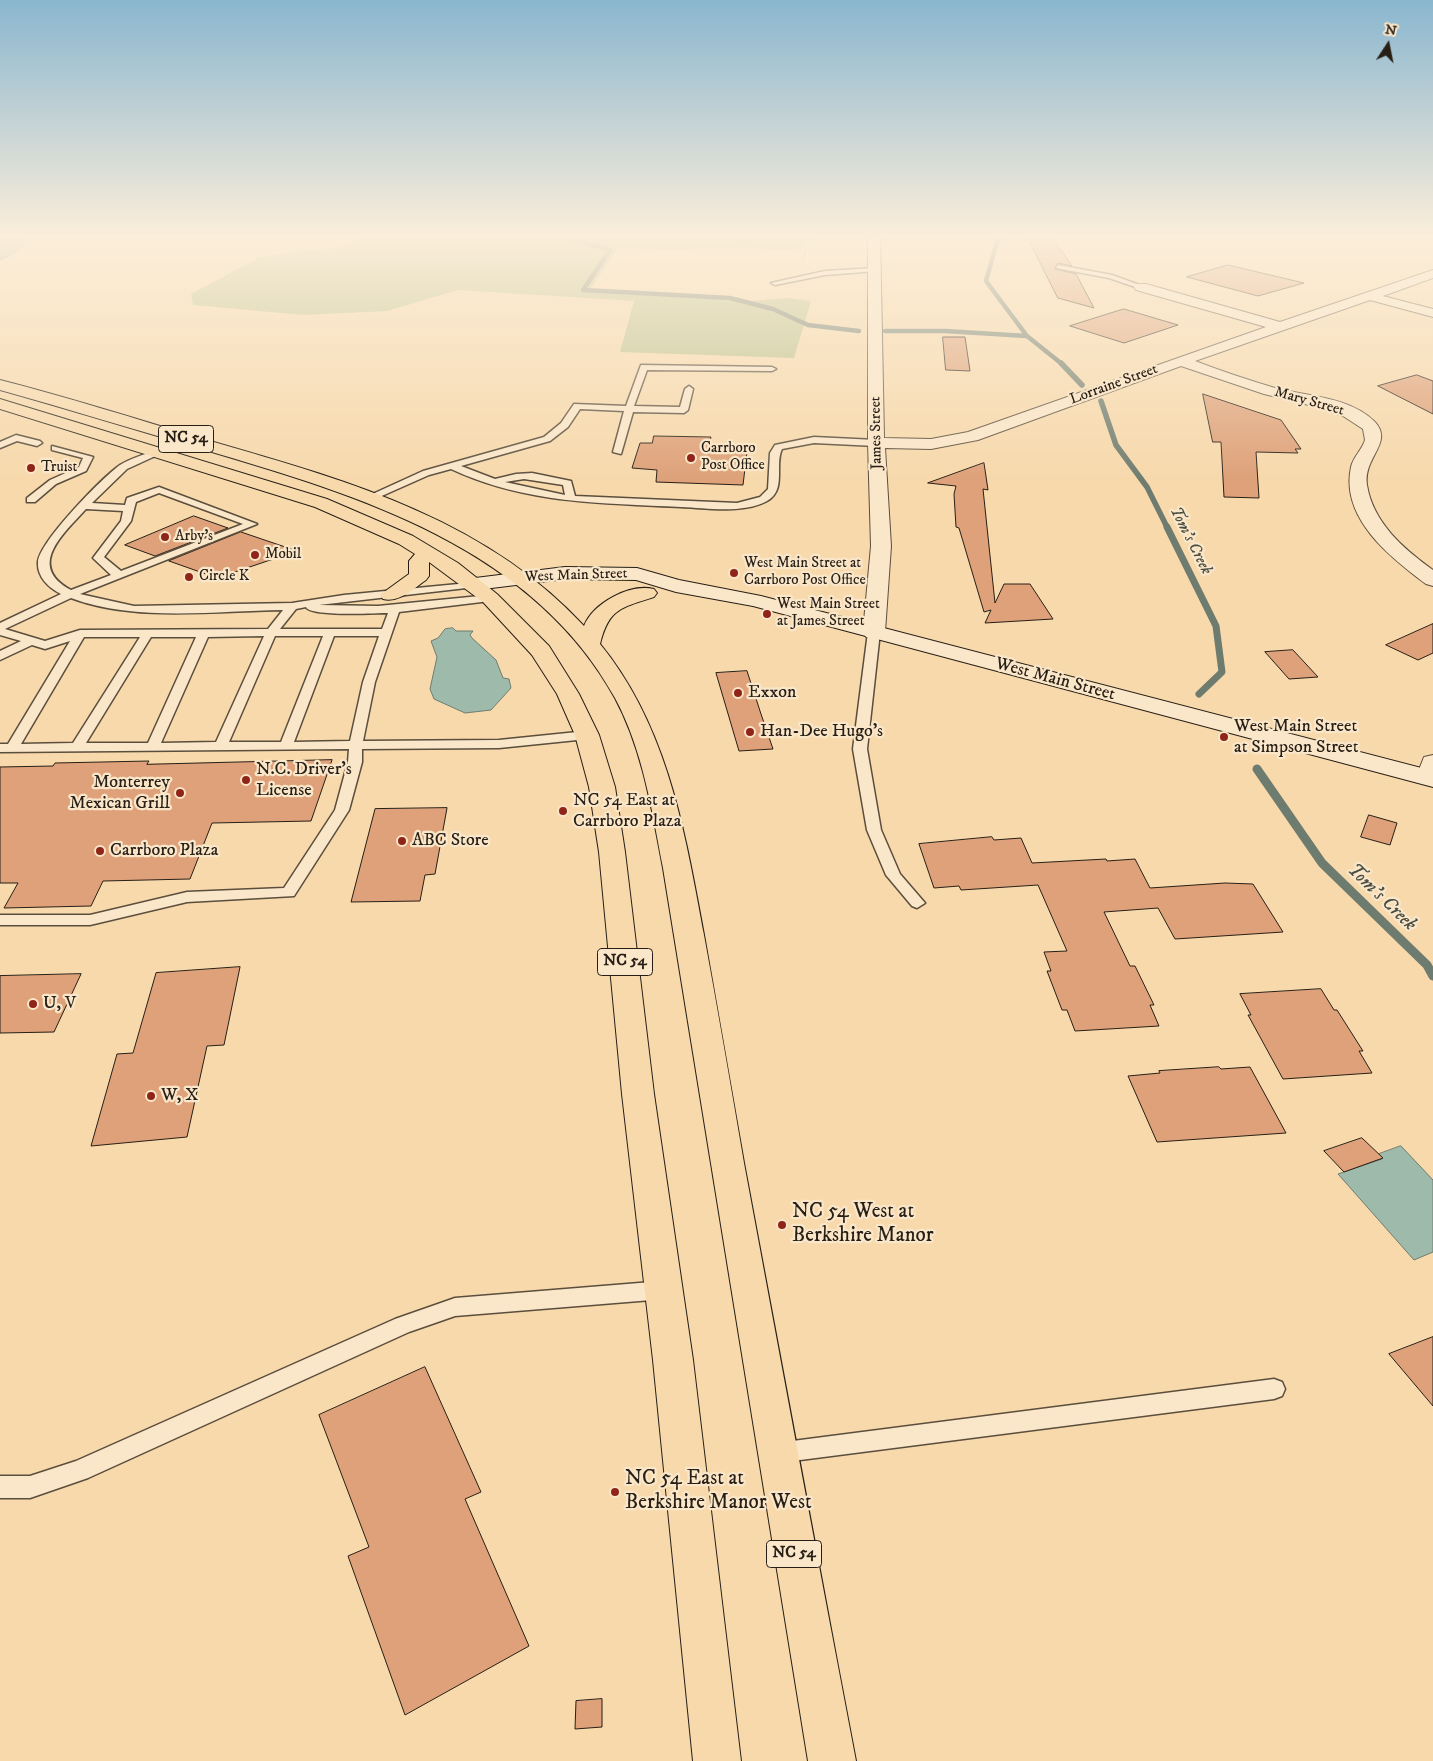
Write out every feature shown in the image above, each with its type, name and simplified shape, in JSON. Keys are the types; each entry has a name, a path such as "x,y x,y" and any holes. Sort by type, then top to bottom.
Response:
{"highway":[{"name":"NC 54","path":"0,385 372,496 439,526 498,561 537,593 589,645 605,666 634,713 657,773 684,905 776,1453 832,1761"},
{"name":"NC 54","path":"0,404 336,508 392,532 428,552 483,591 541,651 568,694 587,735 602,787 612,852 638,1094 664,1290 717,1761"},
{"path":"393,601 419,576 419,561 428,552"},
{"path":"589,645 593,627 602,612 617,603 646,593"}],"street":[{"name":"James Street","path":"874,632 880,546 876,443 876,316"},
{"path":"1243,316 1281,327"},
{"name":"Lorraine Street","path":"876,443 931,444 972,436 1311,316"},
{"name":"Mary Street","path":"1180,361 1247,384 1336,408 1366,422 1375,435 1375,441 1362,461 1359,470 1358,483 1362,504 1375,526 1389,544 1433,580"},
{"name":"West Main Street","path":"483,591 519,577 564,573 637,574 676,586 724,593 1431,773"},
{"name":"West Main Street","path":"483,591 646,593 676,586"}],"lane":[{"path":"618,452 628,409 644,367 772,369"},
{"path":"682,421 689,389"},
{"path":"372,496 450,465 547,439 567,422 577,406 684,410"},
{"path":"0,445 16,438 37,443"},
{"path":"450,465 495,482 526,491 571,499 738,506 764,499 773,490 775,453 778,447 814,440 876,443"},
{"path":"31,500 53,482 83,469 88,457 54,448"},
{"path":"159,452 124,468 84,506 56,537 44,555 44,571 55,587 109,606 134,610 292,606 336,611 393,601 483,591"},
{"path":"495,482 514,475 529,474 568,483 571,499"},
{"path":"0,629 71,594 120,576 252,524 160,490 131,500 126,521 98,558 120,576"},
{"path":"84,506 129,508"},
{"path":"393,601 483,591"},
{"path":"0,920 90,920 187,897 289,893 342,810 356,762 356,745 369,682 393,601"},
{"path":"221,746 271,633 292,606"},
{"path":"0,629 45,645 80,634 385,632"},
{"path":"286,746 330,632"},
{"path":"874,632 860,749 874,830 894,875 917,903"},
{"path":"77,747 148,633"},
{"path":"152,746 204,633"},
{"path":"6,748 80,634"},
{"path":"0,656 32,641"},
{"path":"0,670 14,650"},
{"path":"6,748 499,744 587,735"},
{"path":"0,1487 30,1487 80,1470 402,1325 455,1307 664,1290"},
{"path":"776,1453 1274,1389"}],"green space":[{"path":"630,316 806,316 794,358 620,352"}],"shaded area":[{"path":"453,628 456,631 473,631 470,635 472,638 496,660 503,678 509,679 511,688 491,710 465,713 434,699 430,689 437,657 431,641 438,638 445,629"},
{"path":"1401,1146 1433,1180 1433,1252 1414,1260 1338,1174 1382,1159 1379,1154"}],"building":[{"path":"1101,316 1148,316 1178,325 1124,343 1070,326"},
{"path":"943,337 965,337 970,371 946,370"},
{"path":"1417,375 1433,381 1433,414 1378,386"},
{"path":"1203,394 1281,420 1301,449 1295,449 1298,453 1256,452 1259,498 1224,497 1221,442 1213,442"},
{"name":"Carrboro Post Office","path":"654,436 711,437 709,445 717,445 716,451 747,452 743,485 656,482 657,470 632,468 640,443 652,443"},
{"path":"984,463 988,490 983,489 995,603 1004,584 1030,584 1053,619 985,623 991,610 984,612 959,528 956,527 954,494 956,486 928,483"},
{"name":"Arby's","path":"194,516 228,528 155,556 125,545"},
{"path":"241,532 297,551 217,578 169,561"},
{"path":"1433,624 1433,653 1418,660 1386,645"},
{"path":"1293,650 1318,677 1289,679 1265,652"},
{"path":"747,671 773,749 739,751 716,673"},
{"name":"Carrboro Plaza","path":"332,760 311,821 212,823 190,879 103,881 91,906 4,908 18,883 0,883 0,767 53,766 55,763 149,761 147,764"},
{"path":"447,808 435,874 425,875 420,901 351,902 375,809"},
{"path":"1369,815 1397,823 1390,845 1361,837"},
{"path":"992,837 994,840 1021,838 1032,863 1135,859 1150,888 1225,883 1253,884 1283,932 1175,939 1158,908 1104,912 1130,966 1135,966 1154,1005 1150,1005 1159,1026 1075,1031 1067,1010 1062,1010 1047,971 1051,971 1044,952 1067,951 1038,885 961,890 959,886 934,888 919,844"},
{"name":"W, X","path":"240,967 224,1045 207,1046 187,1137 91,1146 117,1054 133,1053 156,973"},
{"name":"U, V","path":"81,974 54,1032 0,1033 0,976"},
{"path":"1321,989 1363,1051 1359,1051 1372,1073 1283,1079 1248,1015 1251,1015 1240,994"},
{"path":"1219,1067 1221,1069 1250,1067 1286,1133 1157,1142 1128,1076 1160,1073 1159,1071"},
{"path":"1362,1138 1383,1158 1344,1172 1324,1151"},
{"path":"1433,1337 1433,1406 1389,1354"},
{"path":"425,1367 481,1492 465,1499 529,1646 405,1715 348,1556 369,1547 319,1415"},
{"path":"602,1699 602,1727 575,1729 576,1701"}],"waterway":[{"path":"789,316 808,325 859,331"},
{"name":"Tom's Creek","path":"1012,316 1027,336"},
{"path":"885,331 945,331 1027,336"},
{"name":"Tom's Creek","path":"1027,336 1062,364"},
{"name":"Tom's Creek","path":"1062,364 1082,385"},
{"name":"Tom's Creek","path":"1101,401 1116,445 1147,487 1167,527"},
{"name":"Tom's Creek","path":"1167,527 1216,626 1222,672 1199,694"},
{"name":"Tom's Creek","path":"1257,769 1322,863 1427,965 1433,976"}],"place":[{"name":"Carrboro Post Office","path":"691,458"},
{"name":"Truist","path":"31,468"},
{"name":"Arby's","path":"165,537"},
{"name":"Mobil","path":"255,555"},
{"name":"West Main Street at Carrboro Post Office","path":"734,573"},
{"name":"Circle K","path":"189,577"},
{"name":"West Main Street at James Street","path":"767,614"},
{"name":"Exxon","path":"738,693"},
{"name":"Han-Dee Hugo's","path":"750,732"},
{"name":"West Main Street at Simpson Street","path":"1224,737"},
{"name":"N.C. Driver's License","path":"246,780"},
{"name":"Monterrey Mexican Grill","path":"180,793"},
{"name":"NC 54 East at Carrboro Plaza","path":"563,811"},
{"name":"ABC Store","path":"402,841"},
{"name":"Carrboro Plaza","path":"100,851"},
{"name":"U, V","path":"33,1004"},
{"name":"W, X","path":"151,1096"},
{"name":"NC 54 West at Berkshire Manor","path":"782,1225"},
{"name":"NC 54 East at Berkshire Manor West","path":"615,1492"}]}
